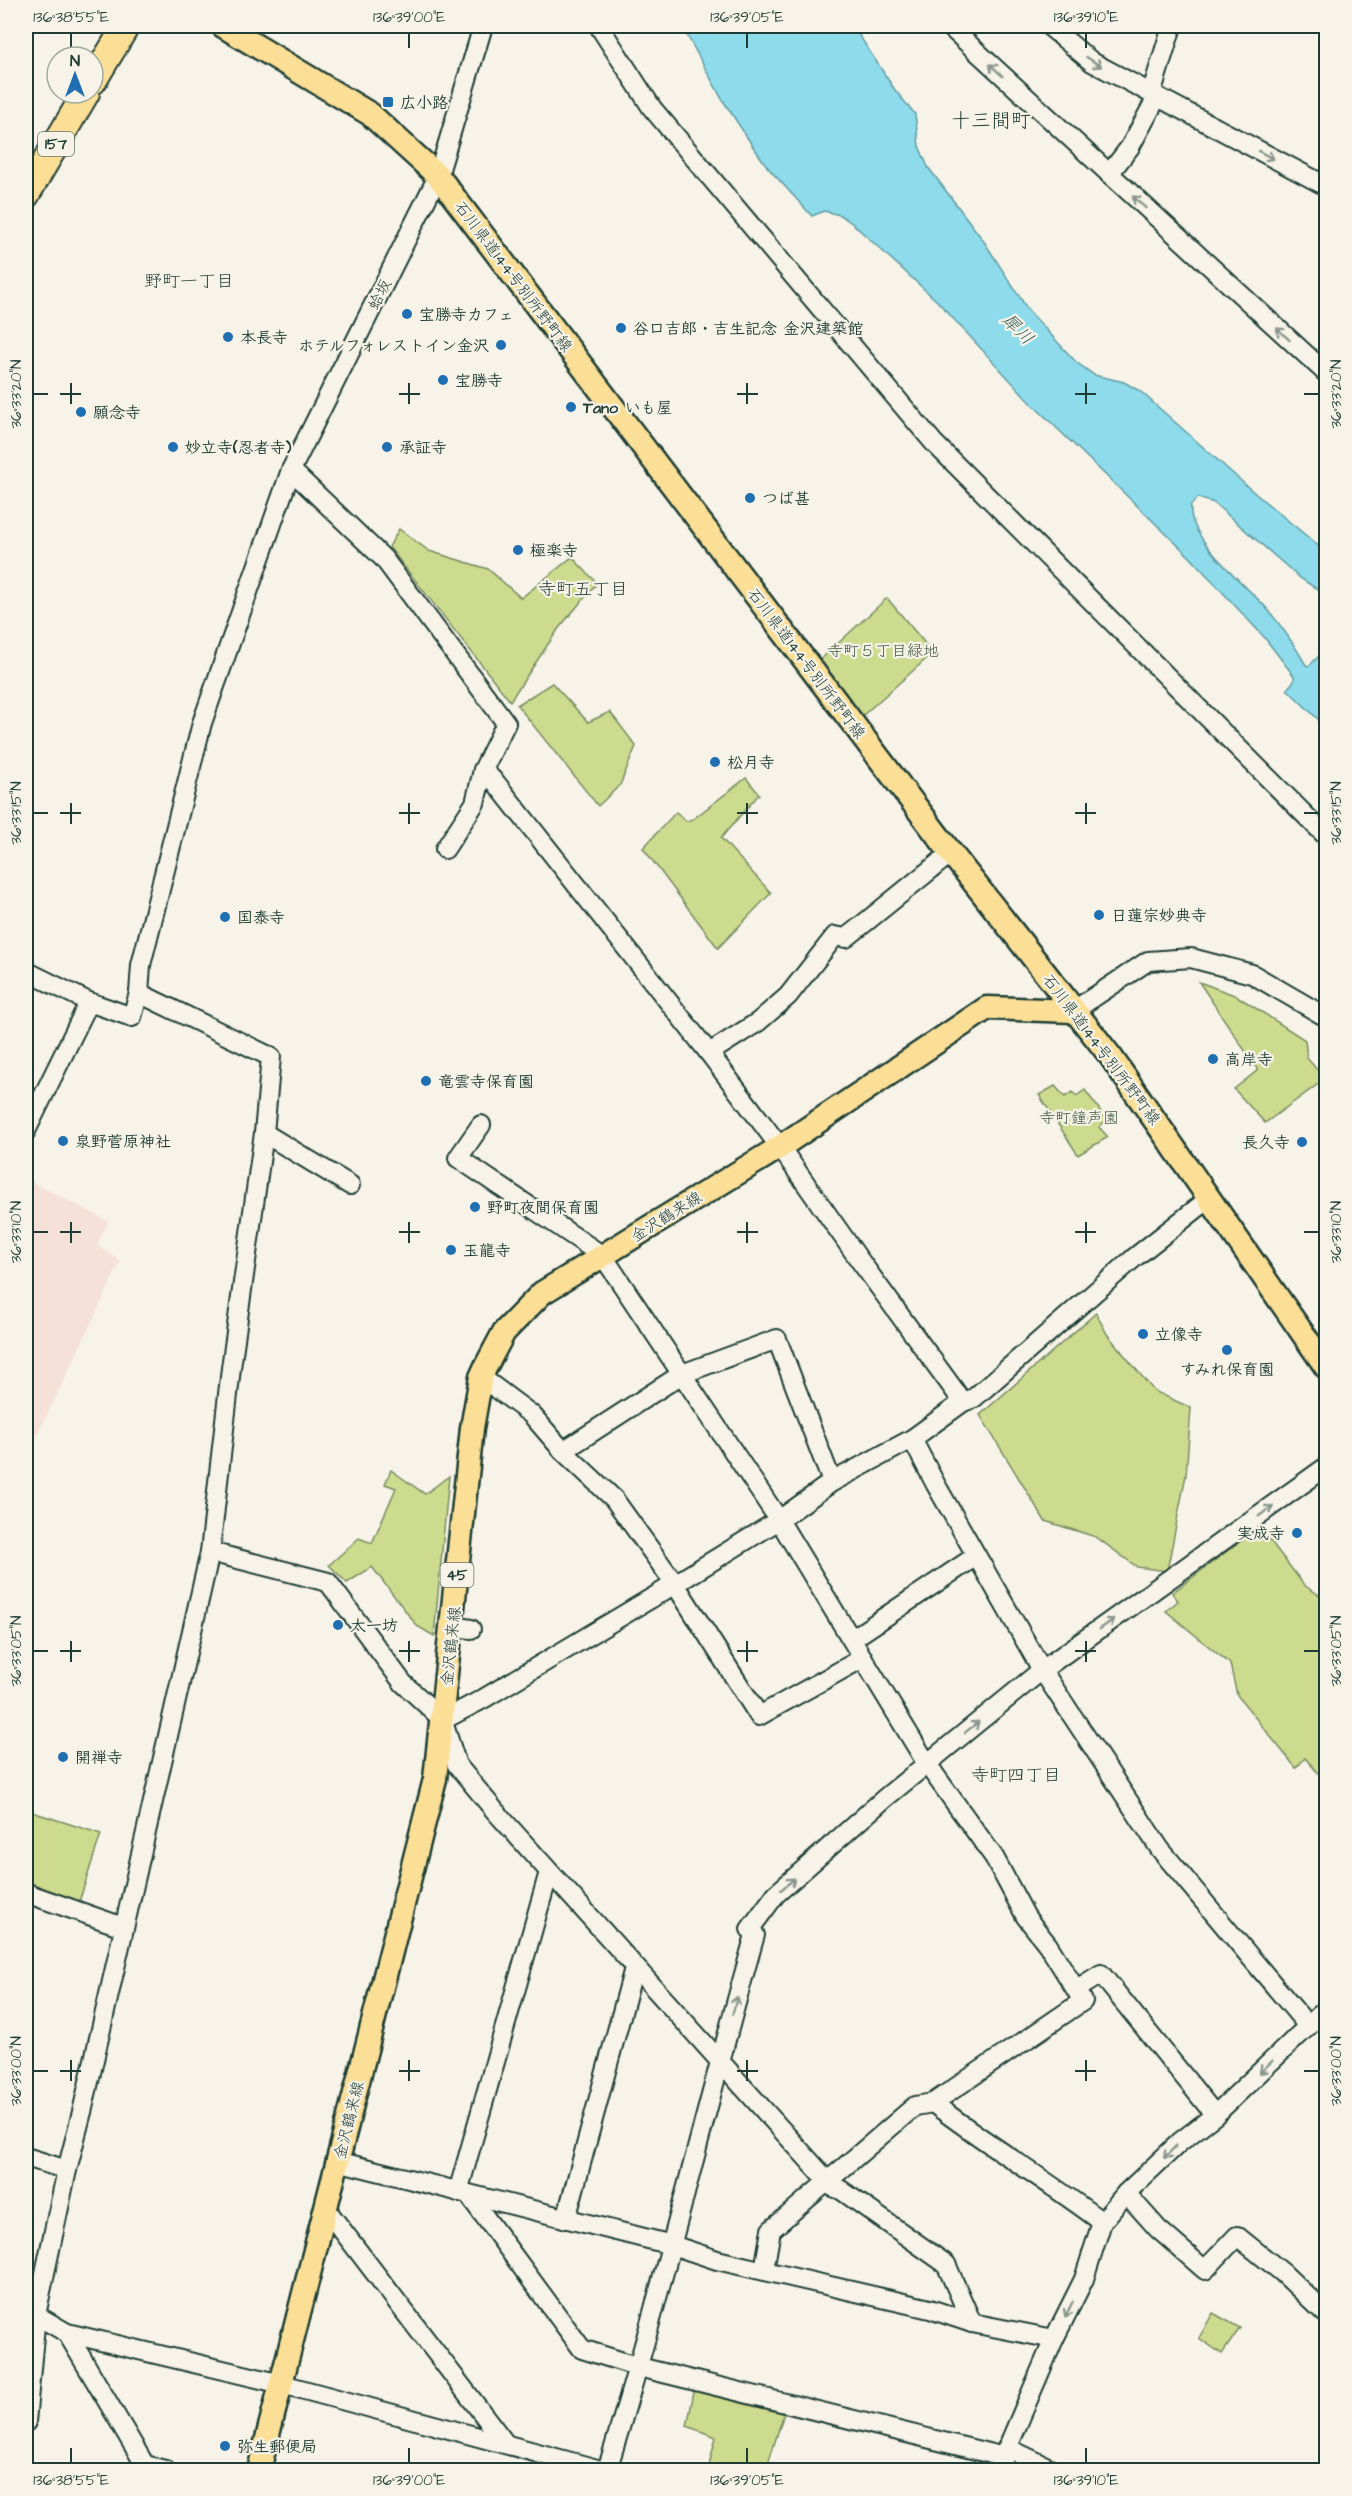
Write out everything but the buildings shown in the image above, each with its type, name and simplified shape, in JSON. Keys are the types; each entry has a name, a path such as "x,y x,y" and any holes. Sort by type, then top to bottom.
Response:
{"highway":[{"path":"105,61 126,26"},
{"name":"157","path":"26,195 79,105"}],"main road":[{"name":"石川県道144号別所野町線","path":"223,26 370,114 438,176 951,853 1111,1057 1326,1367"},
{"name":"金沢鶴来線","path":"259,2470 435,1779 442,1720 461,1627 472,1428 481,1377 504,1332 542,1293 780,1147 987,1008 1073,1011"}],"street":[{"name":"蛤坂","path":"139,993 141,964 202,723 260,557 291,470 438,176 483,26"},
{"path":"599,26 652,108 934,443 1326,836"},
{"path":"949,26 1326,373"},
{"path":"1049,26 1092,62 1326,186"},
{"path":"1109,174 1130,147 1154,96 1172,26"},
{"path":"291,470 384,559 506,723 483,770 475,803 445,849"},
{"path":"483,770 496,783 710,1053 963,1402"},
{"path":"710,1053 758,1022 788,996 835,936 846,938 951,853"},
{"path":"1073,1011 1148,961 1191,958 1252,974 1326,1017"},
{"path":"26,971 89,1002 132,1017 139,993 271,1058 264,1133 231,1368 210,1552 67,2170 36,2314 26,2422"},
{"path":"26,1131 89,1002"},
{"path":"481,1125 458,1158 603,1256 779,1520 927,1764 994,1857 1026,1917 1048,1945 1083,2001 933,2103 915,2106 771,2230 764,2271"},
{"path":"264,1133 350,1185"},
{"path":"442,1720 483,1699 675,1584 779,1520 832,1482 912,1439 963,1402 974,1398 1134,1258 1210,1198"},
{"path":"563,1451 682,1374 777,1339 832,1482"},
{"path":"481,1377 532,1415 563,1451 614,1499 675,1584 759,1716 863,1658"},
{"path":"912,1439 1042,1670 1160,1850 1308,2026"},
{"path":"607,2470 639,2367 672,2246 753,1932 776,1894 927,1764 1042,1670 1326,1467"},
{"path":"210,1552 328,1582 403,1683 442,1720 457,1765 549,1872 828,2181 946,2264 972,2323"},
{"path":"852,1639 976,1556"},
{"path":"463,2193 549,1872"},
{"path":"26,1893 123,1927"},
{"path":"566,2219 634,1968"},
{"path":"1077,1989 1101,1974 1215,2115"},
{"path":"1003,2458 1054,2339 1084,2279 1102,2222 1126,2193 1180,2142 1215,2115 1326,2009"},
{"path":"933,2103 1102,2222"},
{"path":"26,2157 67,2170"},
{"path":"337,2161 764,2271 930,2309 972,2323 1054,2339"},
{"path":"463,2193 582,2349 639,2367 1054,2470"},
{"path":"1126,2193 1158,2229 1205,2270 1237,2236 1283,2273 1326,2314"},
{"path":"326,2209 505,2444"},
{"path":"36,2314 67,2333 282,2384 602,2470"},
{"path":"67,2333 145,2465 165,2470"}],"shaded area":[{"path":"26,1179 108,1221 97,1246 121,1261 26,1459"}],"green space":[{"path":"399,529 429,551 488,569 521,598 572,557 597,583 559,628 510,701 389,547"},
{"name":"寺町５丁目緑地","path":"887,598 933,653 862,716 820,660"},
{"path":"552,683 588,722 610,712 636,746 620,785 598,806 517,705"},
{"path":"746,778 759,794 721,838 771,893 718,948 643,848 676,812 686,821 693,819"},
{"path":"1199,982 1237,996 1305,1040 1307,1058 1325,1079 1265,1123 1234,1089 1258,1070"},
{"name":"寺町鐘声園","path":"1055,1086 1065,1097 1073,1092 1076,1096 1085,1090 1107,1120 1099,1127 1108,1137 1078,1155 1039,1095"},
{"path":"1096,1313 1107,1334 1154,1391 1191,1408 1186,1475 1167,1571 1137,1567 1096,1537 1045,1521 980,1415"},
{"path":"391,1470 425,1494 449,1476 434,1636 417,1626 372,1567 347,1583 329,1565 359,1538 372,1543 396,1488 385,1484"},
{"path":"1263,1531 1304,1585 1322,1597 1322,1619 1326,1625 1326,1769 1319,1774 1305,1758 1296,1768 1237,1695 1230,1664 1166,1611 1178,1601 1172,1593 1251,1533 1255,1538"},
{"path":"26,1810 101,1834 79,1902 26,1881"},
{"path":"1213,2313 1240,2328 1222,2354 1199,2338"},
{"path":"695,2387 785,2410 766,2470 708,2470 716,2437 687,2426"}],"water":[{"name":"犀川","path":"682,26 853,26 895,90 915,114 919,146 928,167 983,240 1028,310 1076,362 1094,375 1124,382 1140,391 1257,495 1326,552 1326,595 1300,578 1214,503 1198,498 1191,505 1192,518 1208,547 1269,611 1289,637 1306,665 1309,666 1326,649 1326,727 1287,689 1294,681 1294,676 1264,637 1190,557 1034,406 937,301 853,224 840,215 824,211 812,216 769,169 754,148 722,99"}],"place":[{"name":"広小路","path":"388,102"},
{"name":"宝勝寺カフェ","path":"407,314"},
{"name":"谷口吉郎・吉生記念 金沢建築館","path":"621,328"},
{"name":"本長寺","path":"228,337"},
{"name":"ホテルフォレストイン金沢","path":"501,345"},
{"name":"宝勝寺","path":"443,380"},
{"name":"Tano いも屋","path":"571,407"},
{"name":"願念寺","path":"81,412"},
{"name":"妙立寺(忍者寺)","path":"173,447"},
{"name":"承証寺","path":"387,447"},
{"name":"つば甚","path":"750,498"},
{"name":"極楽寺","path":"518,550"},
{"name":"松月寺","path":"715,762"},
{"name":"日蓮宗妙典寺","path":"1099,915"},
{"name":"国泰寺","path":"225,917"},
{"name":"高岸寺","path":"1213,1059"},
{"name":"竜雲寺保育園","path":"426,1081"},
{"name":"泉野菅原神社","path":"63,1141"},
{"name":"長久寺","path":"1302,1142"},
{"name":"野町夜間保育園","path":"475,1207"},
{"name":"玉龍寺","path":"451,1250"},
{"name":"立像寺","path":"1143,1334"},
{"name":"すみれ保育園","path":"1227,1350"},
{"name":"実成寺","path":"1297,1533"},
{"name":"太一坊","path":"338,1625"},
{"name":"開禅寺","path":"63,1757"},
{"name":"弥生郵便局","path":"225,2446"}],"district":[{"name":"十三間町","path":"991,120"},
{"name":"野町一丁目","path":"189,281"},
{"name":"寺町五丁目","path":"583,589"},
{"name":"寺町四丁目","path":"1016,1775"}]}
